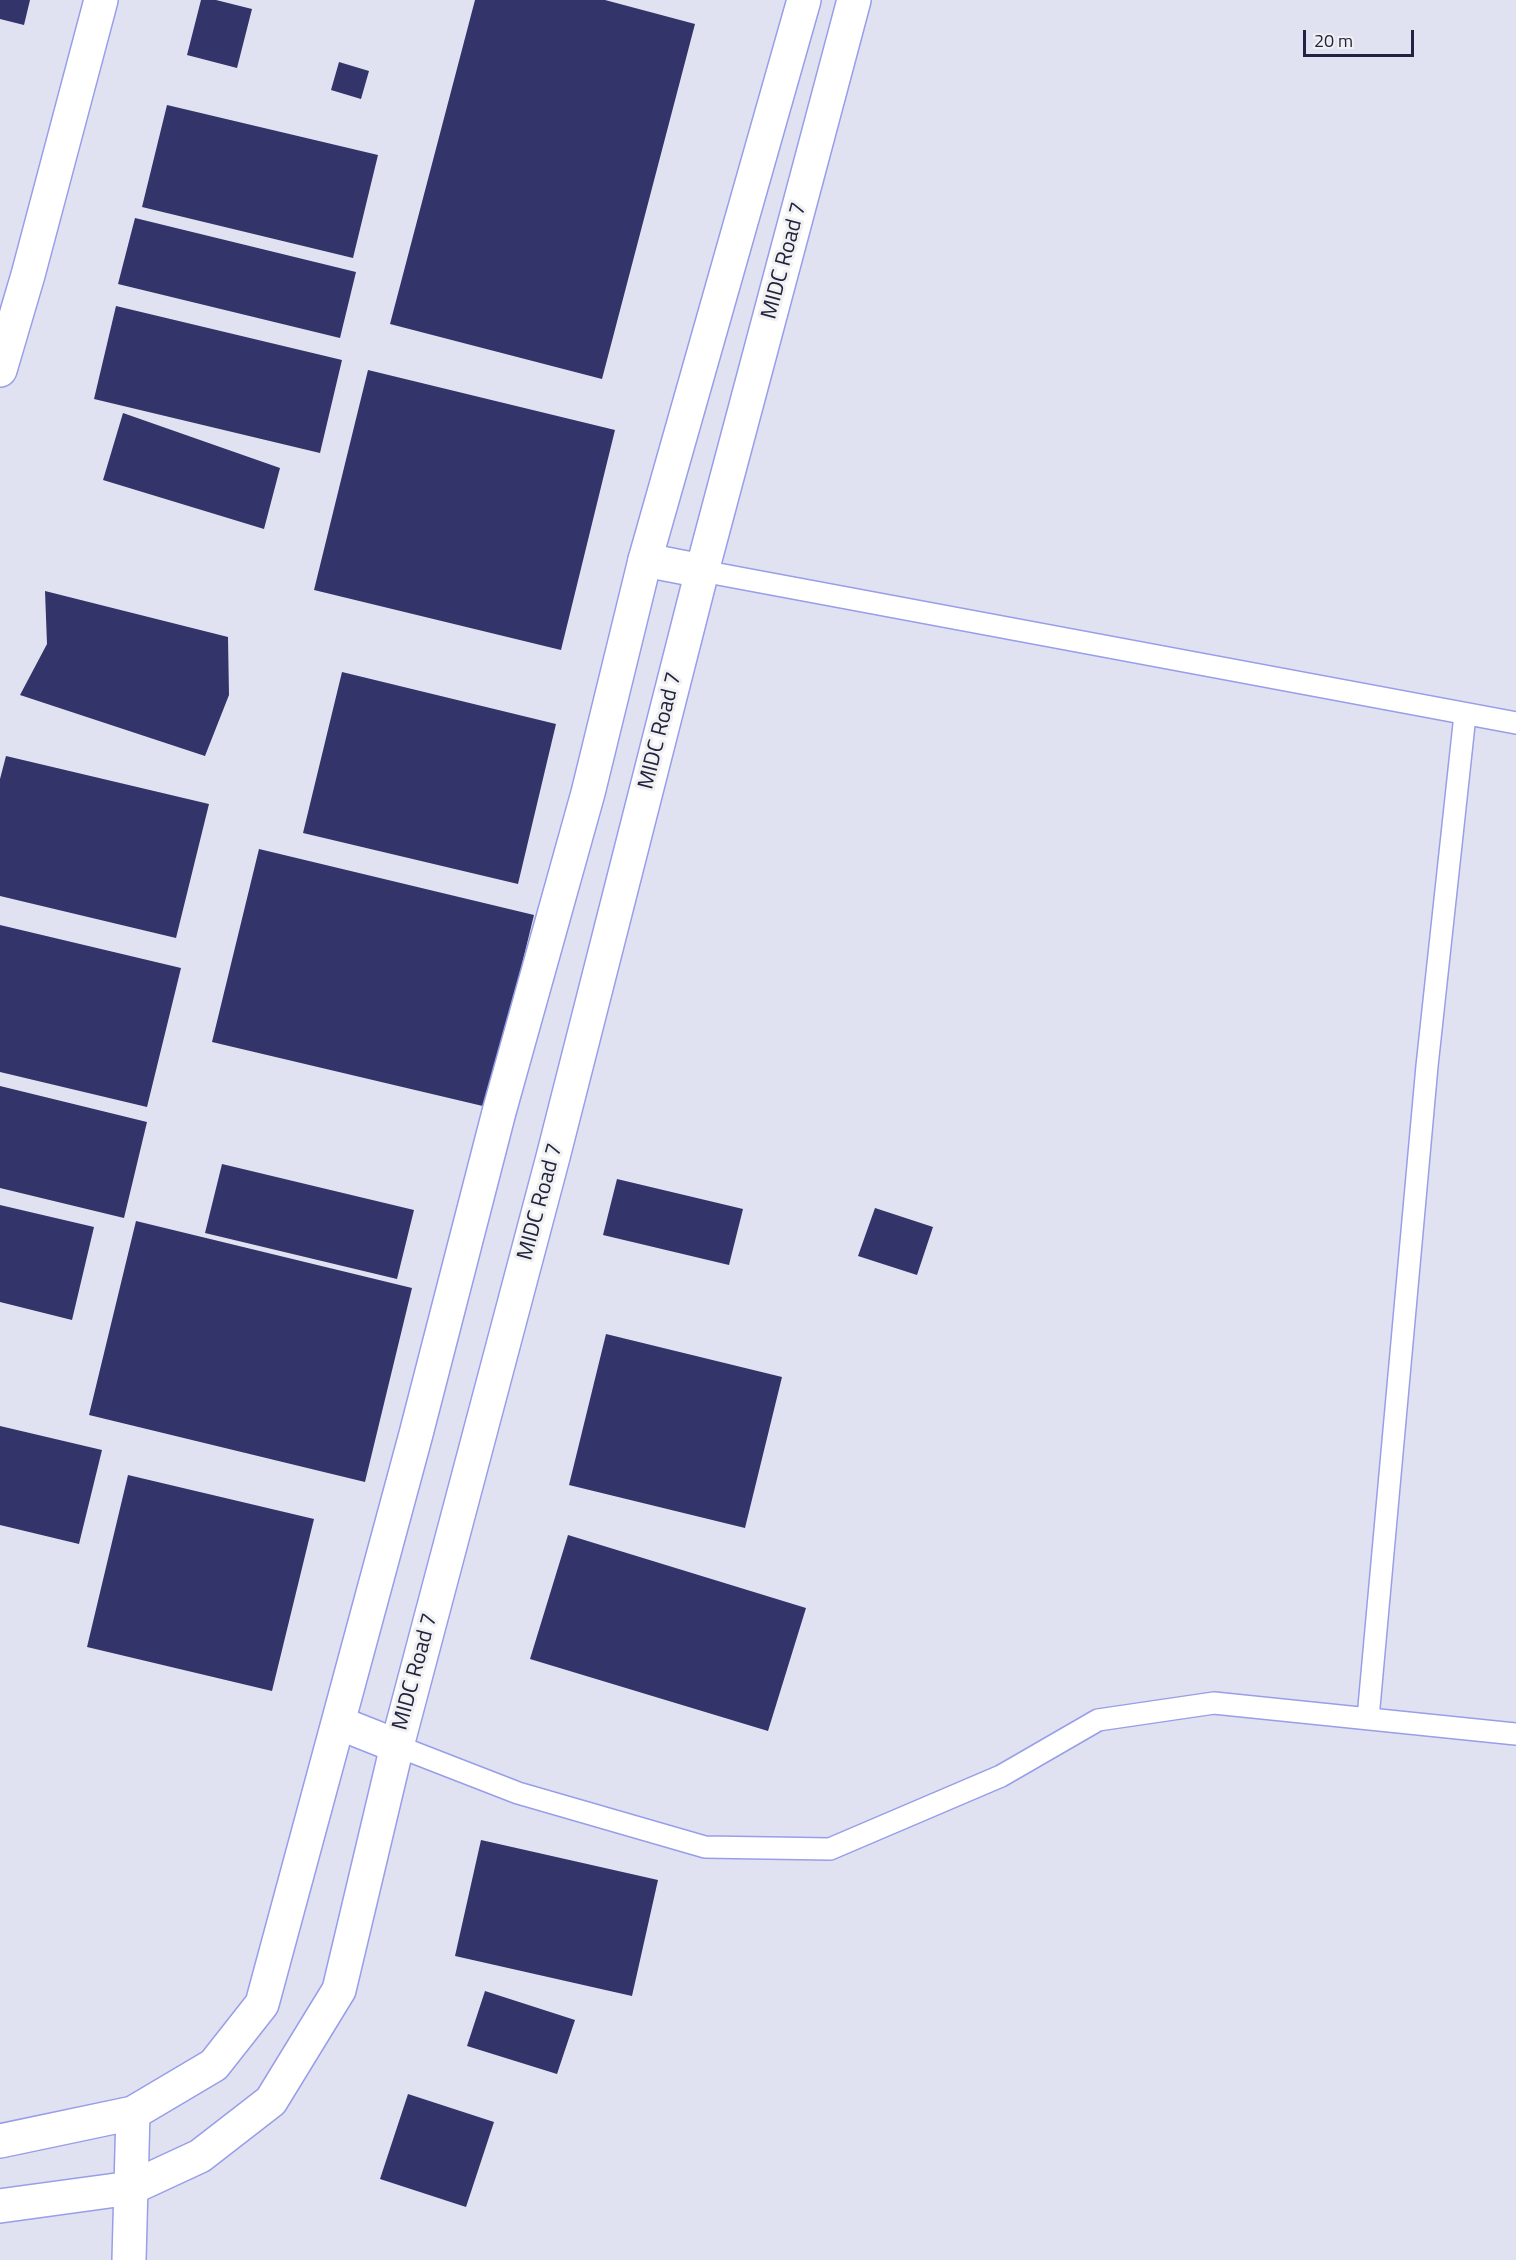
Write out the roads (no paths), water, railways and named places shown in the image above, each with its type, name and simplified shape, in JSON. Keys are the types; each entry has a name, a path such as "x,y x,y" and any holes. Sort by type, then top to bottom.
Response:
{"street":[{"path":"0,370 28,275 100,0"},
{"path":"0,2141 133,2113 214,2065 262,2004 339,1723 500,1112 588,793 645,560 804,0"},
{"name":"MIDC Road 7","path":"0,2206 131,2188 200,2156 271,2102 339,1990 397,1746 553,1157 702,571 854,0"},
{"path":"645,560 702,571"},
{"path":"339,1723 397,1746"},
{"path":"129,2260 133,2113"}],"lane":[{"path":"702,571 1516,723"},
{"path":"1368,1719 1427,1066 1465,715"},
{"path":"397,1746 518,1793 705,1847 830,1850 1001,1776 1098,1720 1214,1702 1516,1734"}]}
